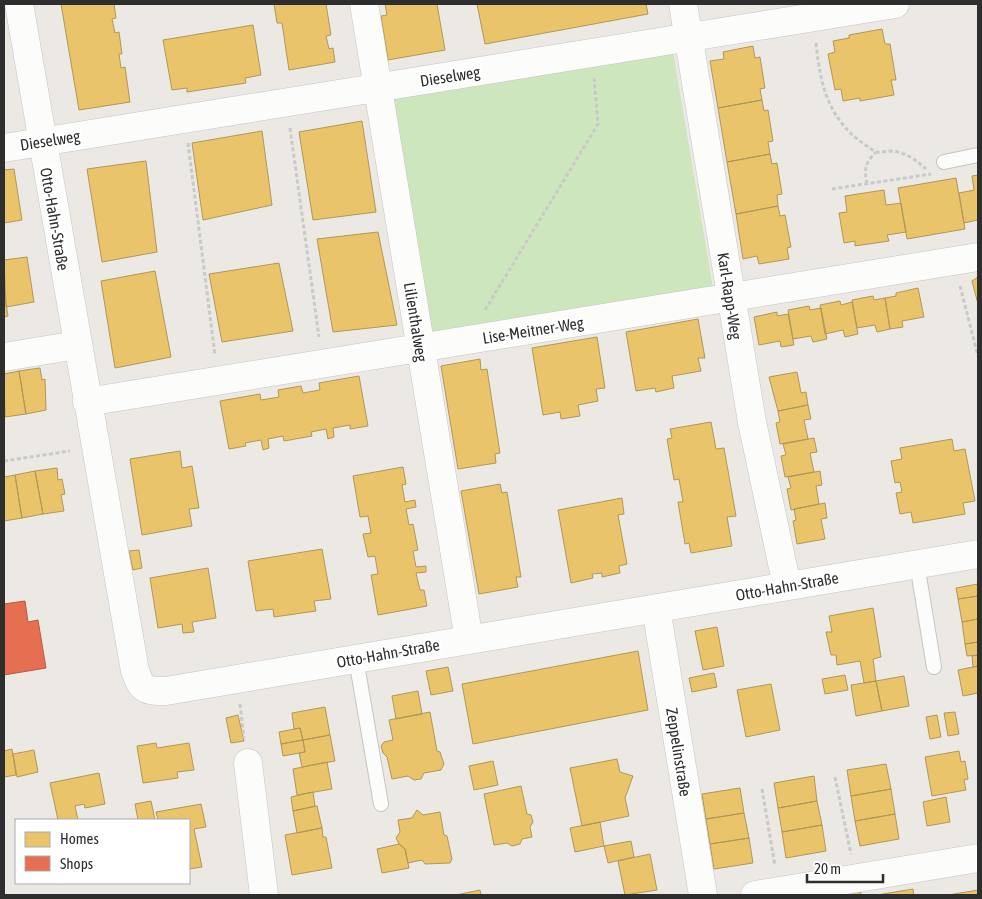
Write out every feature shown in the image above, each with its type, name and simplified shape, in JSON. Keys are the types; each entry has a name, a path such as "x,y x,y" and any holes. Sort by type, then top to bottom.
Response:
{"street":[{"name":"Otto-Hahn-Straße","path":"19,4 41,141 135,671 140,684 149,691 166,691 978,554"},
{"name":"Lilienthalweg","path":"364,4 469,640"},
{"name":"Karl-Rapp-Weg","path":"682,4 752,422 787,586"},
{"name":"Dieselweg","path":"4,148 895,4"},
{"name":"Lise-Meitner-Weg","path":"87,402 323,362 420,348 966,259"},
{"path":"4,357 77,345"},
{"name":"Zeppelinstraße","path":"656,608 703,895"},
{"path":"248,763 258,894"},
{"path":"767,893 978,858"}],"lane":[{"path":"944,162 978,155"},
{"path":"917,564 934,666"},
{"path":"356,659 380,804"}],"path":[{"path":"813,17 823,88 829,107 856,139 876,152 890,151 911,156 932,174 832,189"},
{"path":"474,339 476,323 502,284 570,166 598,124 592,53"},
{"path":"290,128 323,362"},
{"path":"867,184 864,169 876,152"},
{"path":"190,153 218,381"},
{"path":"966,259 978,356"},
{"path":"4,461 96,448"},
{"path":"236,679 248,763"},
{"path":"835,777 856,879"},
{"path":"762,788 767,893"}],"green space":[{"path":"673,52 713,288 431,335 392,98"}],"building: Homes":[{"path":"61,4 114,4 116,18 112,19 115,33 119,32 122,54 119,54 121,68 125,67 130,102 79,110"},
{"path":"274,4 326,4 331,35 326,36 329,49 333,48 335,62 289,70 282,23 277,23"},
{"path":"385,4 437,4 445,50 388,60 381,16 387,15"},
{"path":"477,4 646,4 648,14 485,44"},
{"path":"253,25 261,75 245,78 246,83 187,92 187,88 172,90 163,40"},
{"path":"882,29 885,44 890,44 896,80 891,80 894,95 860,101 860,98 843,101 841,89 835,90 828,54 835,52 833,41 849,38 849,35"},
{"path":"753,46 755,58 760,57 765,88 760,89 762,100 718,108 710,61 724,59 723,52"},
{"path":"762,100 764,111 768,110 773,141 768,142 770,154 727,162 718,108"},
{"path":"362,121 376,212 313,220 299,132"},
{"path":"262,131 272,205 203,220 192,143"},
{"path":"770,154 772,164 777,163 782,194 777,195 778,206 736,214 727,162"},
{"path":"146,161 157,252 102,262 87,169"},
{"path":"14,169 22,220 4,223 4,170"},
{"path":"978,175 978,220 964,223 959,193 974,190 972,176"},
{"path":"956,178 965,229 907,239 898,188"},
{"path":"884,190 886,205 901,203 906,232 887,235 889,241 855,246 855,241 844,243 839,213 847,212 845,196"},
{"path":"778,206 780,216 785,215 791,247 787,248 789,259 759,264 757,256 743,259 736,214"},
{"path":"378,232 397,325 333,332 317,239"},
{"path":"27,257 34,302 6,307 4,260"},
{"path":"279,263 293,331 222,342 209,274"},
{"path":"155,271 171,357 115,368 101,281"},
{"path":"978,277 978,304 972,281"},
{"path":"918,288 924,317 902,321 903,327 890,329 885,298 896,296 896,293"},
{"path":"4,291 8,316 4,317"},
{"path":"873,296 874,300 885,298 890,329 877,332 875,325 857,328 852,300"},
{"path":"840,301 841,305 852,302 858,334 845,337 843,330 825,334 820,305"},
{"path":"809,306 810,310 821,308 827,339 813,342 811,336 793,339 788,310"},
{"path":"777,312 777,316 788,314 794,345 781,347 780,341 759,345 754,317"},
{"path":"698,319 705,358 698,358 701,371 672,376 674,388 656,392 655,388 636,391 626,332"},
{"path":"597,337 605,388 596,389 598,401 578,405 580,416 561,419 560,412 543,415 532,348"},
{"path":"480,359 481,370 487,369 500,453 495,454 496,463 458,469 441,366"},
{"path":"40,368 42,380 45,379 46,410 26,414 19,371"},
{"path":"19,371 26,414 5,417 4,374"},
{"path":"797,372 801,393 806,392 808,405 778,411 769,377"},
{"path":"359,376 368,426 350,429 350,425 333,428 334,437 328,439 326,429 311,432 312,436 284,441 283,436 268,439 269,448 263,450 261,440 245,443 246,446 229,449 220,401 260,394 261,400 279,397 278,390 301,386 303,393 320,390 319,383"},
{"path":"808,405 811,419 804,420 808,439 780,444 776,423 780,422 778,411"},
{"path":"711,422 716,449 724,448 736,516 727,517 732,546 691,553 689,543 685,544 678,502 683,502 679,479 674,480 667,439 672,438 670,429"},
{"path":"814,438 817,452 810,453 814,472 785,477 781,456 786,455 783,444"},
{"path":"952,439 954,451 965,449 975,501 963,503 965,514 913,523 911,512 900,514 896,493 902,492 900,482 895,483 891,461 902,459 900,448"},
{"path":"180,451 182,468 192,466 199,508 189,509 192,526 142,535 130,459"},
{"path":"403,467 406,484 402,485 405,502 415,500 416,507 406,509 409,525 413,524 418,550 413,551 416,567 426,566 426,572 416,573 420,590 424,590 427,606 378,615 371,575 378,574 375,556 368,557 363,534 371,533 368,516 360,517 353,476"},
{"path":"57,468 58,480 62,479 65,494 61,495 64,511 43,514 35,471"},
{"path":"35,471 43,514 22,518 15,475"},
{"path":"820,471 822,485 816,486 819,504 791,510 787,489 791,488 788,477"},
{"path":"15,475 22,518 4,521 4,477"},
{"path":"500,484 502,493 507,492 521,577 516,577 518,587 479,594 461,491"},
{"path":"622,498 624,514 618,515 627,564 619,566 620,573 602,577 602,573 592,574 593,578 571,583 558,510"},
{"path":"825,503 827,518 821,519 825,539 797,544 793,521 796,520 794,509"},
{"path":"322,549 331,599 314,601 316,611 274,617 273,609 256,611 248,561"},
{"path":"139,550 142,568 133,570 129,551"},
{"path":"208,568 216,618 192,622 194,632 183,633 182,624 158,628 150,578"},
{"path":"978,584 978,596 958,599 956,588"},
{"path":"978,596 978,619 962,622 958,599"},
{"path":"873,608 881,657 873,659 876,681 864,683 860,661 837,665 836,655 831,655 826,632 832,632 829,616"},
{"path":"978,619 978,642 965,644 962,622"},
{"path":"717,627 724,666 703,670 695,631"},
{"path":"978,642 978,655 967,656 965,644"},
{"path":"638,651 648,710 473,744 462,684"},
{"path":"978,655 978,666 973,667 972,656"},
{"path":"978,666 978,693 963,696 958,670"},
{"path":"448,667 453,691 431,695 426,671"},
{"path":"714,673 717,687 692,692 689,678"},
{"path":"845,675 848,690 825,694 822,679"},
{"path":"904,676 909,706 882,711 876,681"},
{"path":"876,681 882,711 856,716 851,685"},
{"path":"771,684 780,730 746,737 737,690"},
{"path":"418,691 422,714 396,719 392,696"},
{"path":"325,707 330,735 303,740 300,728 294,729 292,713"},
{"path":"430,712 437,751 440,752 444,764 441,770 424,773 421,779 414,780 408,776 392,779 387,757 383,753 381,746 384,742 393,740 389,720"},
{"path":"955,712 959,734 948,736 944,713"},
{"path":"238,715 244,741 231,743 226,718"},
{"path":"937,715 941,737 930,739 926,717"},
{"path":"300,728 303,740 281,744 279,732"},
{"path":"330,735 335,761 302,767 299,753 305,752 303,740"},
{"path":"303,740 305,752 283,756 281,744"},
{"path":"156,743 157,748 189,743 194,770 177,772 178,778 143,783 137,746"},
{"path":"12,749 16,775 4,777 4,751"},
{"path":"34,750 38,772 17,777 13,754"},
{"path":"959,751 961,762 965,761 968,779 964,780 966,790 932,796 925,757"},
{"path":"617,759 620,772 633,776 625,798 629,816 582,826 570,768"},
{"path":"493,761 498,785 474,790 469,766"},
{"path":"327,762 332,789 297,795 293,769"},
{"path":"886,764 891,789 851,796 847,770"},
{"path":"99,773 105,804 85,808 84,804 75,806 78,819 58,819 50,783"},
{"path":"814,776 817,801 778,808 774,783"},
{"path":"521,786 527,814 531,815 533,822 530,827 532,837 522,839 520,844 512,846 507,843 494,845 484,794"},
{"path":"740,788 744,813 706,819 702,794"},
{"path":"891,789 895,814 855,821 851,796"},
{"path":"313,792 315,806 293,811 291,797"},
{"path":"946,797 950,822 927,826 923,802"},
{"path":"151,801 155,819 138,819 135,804"},
{"path":"817,801 822,825 782,832 778,808"},
{"path":"201,804 206,827 194,829 202,867 190,869 190,819 158,819 156,812"},
{"path":"317,806 322,828 297,833 293,811"},
{"path":"417,810 423,815 440,812 444,835 447,836 452,859 450,863 425,864 422,860 408,863 405,849 396,838 400,832 398,820 412,818"},
{"path":"744,813 749,838 710,844 706,819"},
{"path":"895,814 899,839 860,846 855,821"},
{"path":"600,822 604,846 575,852 570,828"},
{"path":"822,825 826,851 786,858 782,832"},
{"path":"322,828 323,837 326,837 332,868 292,875 285,835"},
{"path":"749,838 753,863 714,869 710,844"},
{"path":"631,841 634,857 608,863 604,846"},
{"path":"399,844 405,849 409,868 382,873 377,849"},
{"path":"650,854 657,890 625,895 618,861"},
{"path":"860,887 861,895 830,895"},
{"path":"913,889 914,895 877,895"},
{"path":"480,890 481,895 456,895"},
{"path":"978,890 978,895 948,895"}],"building: Shops":[{"path":"25,601 28,622 38,620 46,668 4,675 4,604"}]}
